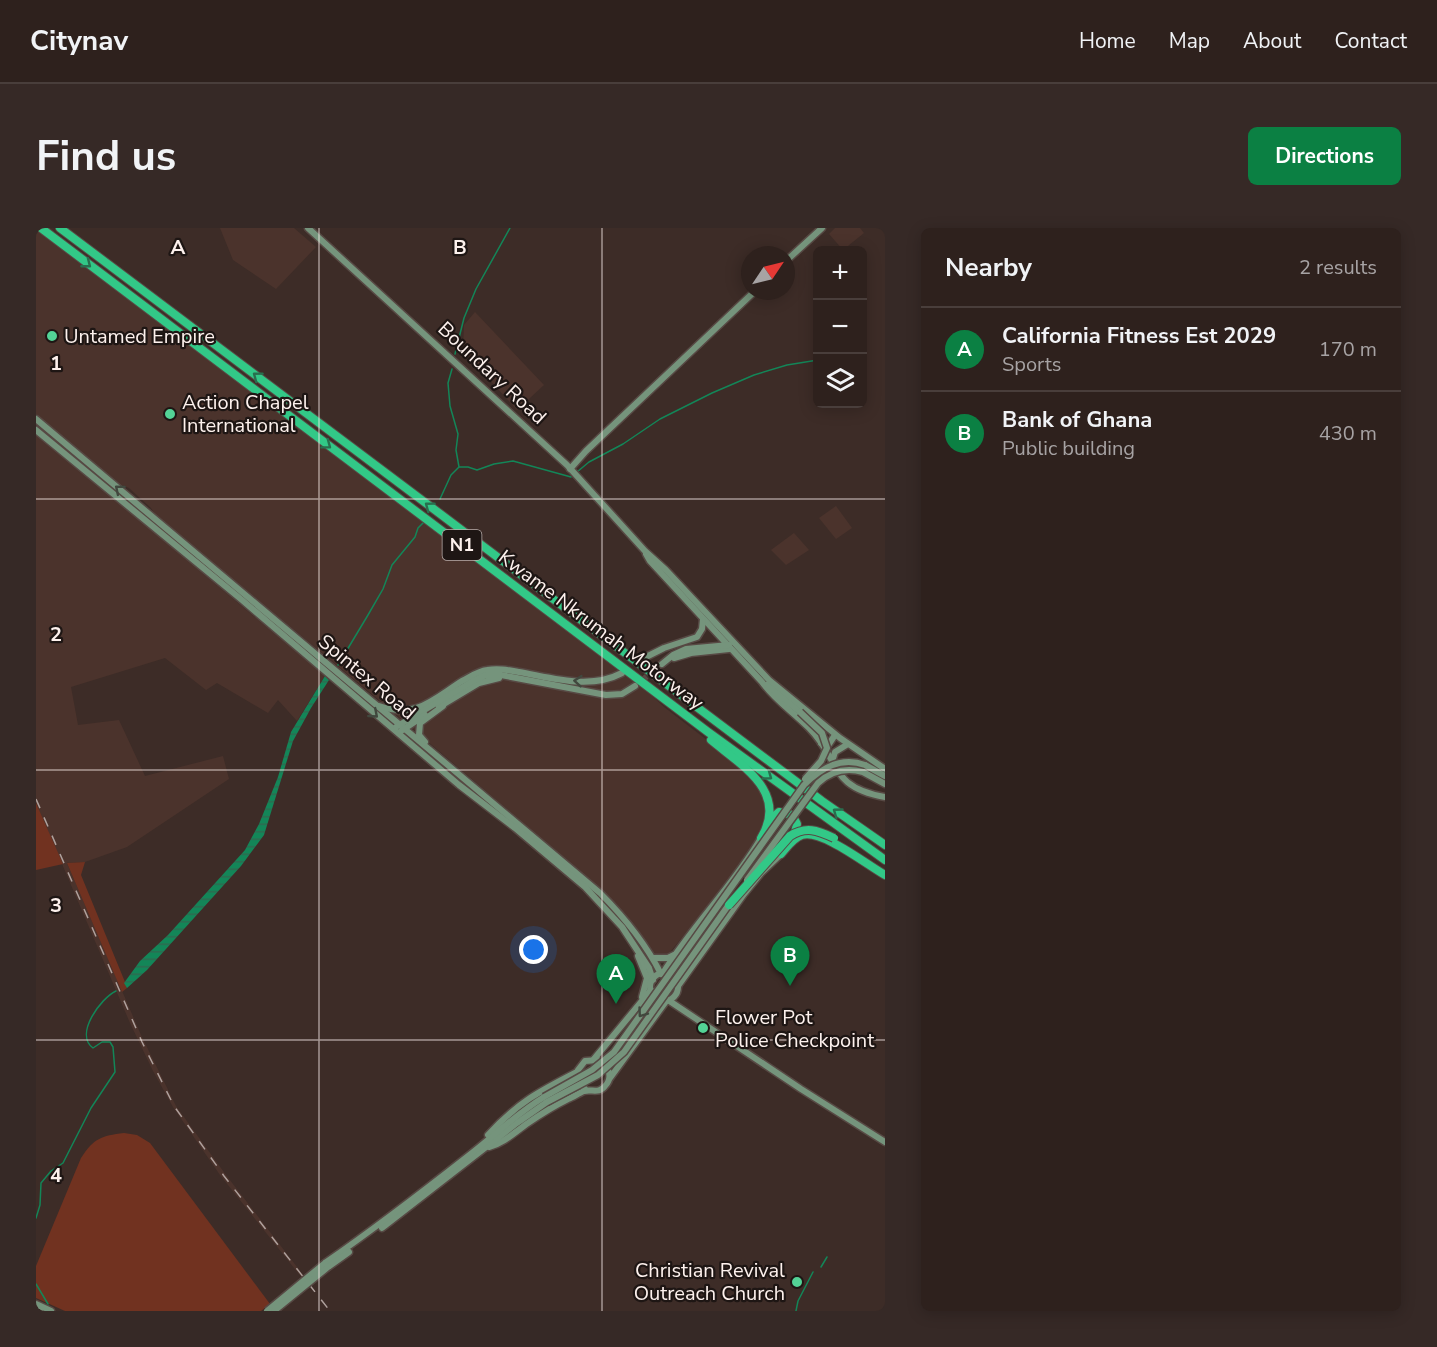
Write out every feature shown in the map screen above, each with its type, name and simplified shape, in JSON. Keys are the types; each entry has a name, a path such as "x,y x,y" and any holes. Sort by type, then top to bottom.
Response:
{"highway":[{"name":"Kwame Nkrumah Motorway","path":"41,228 646,685 885,860"},
{"name":"Kwame Nkrumah Motorway","path":"60,228 812,794 885,845"},
{"path":"646,685 662,703 754,777 768,796 770,820"},
{"path":"761,838 770,820 779,812 787,813 795,819 796,831 788,846"},
{"path":"729,905 790,836 800,830 820,831 834,838 885,874"},
{"path":"781,854 804,834 819,836 885,874"}],"main road":[{"name":"Boundary Road","path":"308,228 571,469 645,551 666,570 772,696 810,729 846,781 866,793 885,797"},
{"path":"795,253 822,228"},
{"path":"571,469 575,461 745,300"},
{"name":"Spintex Road","path":"36,419 375,705 398,729 600,892 633,931 662,973"},
{"name":"Spintex Road","path":"36,430 398,729 585,888 602,904 634,944 649,968 653,980"},
{"path":"559,458 575,461"},
{"path":"571,469 575,461"},
{"name":"Boundary Road","path":"645,551 650,561 711,627 769,680 835,735 885,769"},
{"path":"644,658 664,648 698,637 704,619"},
{"path":"701,647 714,641 711,627"},
{"path":"733,647 701,647 678,652 665,662 691,653 715,652 740,660"},
{"path":"715,652 733,647"},
{"path":"375,705 397,711 417,708 476,673 489,669 504,669 580,682 609,679 622,673"},
{"path":"398,729 479,678 492,674 606,695 622,694 635,686"},
{"path":"532,675 539,683"},
{"path":"398,729 479,683 493,678 508,677"},
{"path":"762,682 822,733 827,748 821,761 804,780 804,785"},
{"path":"442,706 420,723 419,735 485,797"},
{"path":"821,743 829,744 835,735"},
{"path":"832,762 834,752 848,744"},
{"path":"546,1100 592,1070 614,1052 804,785 822,769 844,762 866,765 885,776"},
{"path":"267,1311 327,1265 394,1219 484,1147 515,1116 598,1075 618,1058 641,1030 818,783 826,776 836,771 854,770 885,784"},
{"path":"484,1147 487,1137 507,1114 527,1099 577,1072 583,1062 594,1059 622,1028 651,990 653,980 662,973 674,954 726,889 761,838"},
{"path":"697,1020 679,1002 676,994 678,986 744,894 781,854"},
{"path":"634,944 647,978 641,1001"},
{"path":"653,958 668,958 674,954"},
{"path":"662,973 673,976 678,986"},
{"path":"651,990 657,998 667,1000 885,1142"},
{"path":"484,1147 495,1146 552,1108 586,1090 600,1090 605,1087 609,1078 667,1000 676,994"},
{"path":"657,1016 664,1011 680,1009"},
{"path":"594,1059 605,1064 609,1071 609,1078"},
{"path":"577,1072 579,1083 586,1090"},
{"path":"274,1311 327,1265"},
{"path":"36,1304 51,1311"}],"shaded area":[{"path":"36,228 629,674 664,707 742,767 760,784 765,797 766,815 762,832 731,877 667,956 656,955 629,919 596,885 386,706 156,516 151,508 129,488 119,484 36,414"},
{"path":"220,228 294,228 316,247 276,289 233,260"},
{"path":"835,228 860,228 864,233 848,246 840,246 829,234"},
{"path":"475,312 544,385 517,410 463,351 464,325"},
{"path":"36,433 325,676 297,721 278,700 268,713 217,683 206,690 165,658 71,687 78,725 119,720 145,776 223,756 229,779 127,847 85,862 67,863 141,1035 176,1106 304,1276 302,1278 220,1175 173,1107 130,1023 36,803"},
{"path":"836,506 852,528 836,539 819,518"},
{"path":"794,533 809,550 786,565 771,550"},
{"path":"325,676 329,680 293,741 264,835 241,866 147,970 127,988 124,983 140,961 168,935 245,850 259,824 278,777 291,732"},
{"path":"36,803 63,864 36,870"},
{"path":"85,862 81,875 125,982 127,988 122,992 67,863"},
{"path":"124,1133 137,1135 150,1143 270,1304 261,1311 65,1311 36,1298 36,1266 81,1158 99,1139"}],"waterway":[{"path":"455,354 464,318 476,289 510,228"},
{"path":"577,472 589,462 623,444 660,419 712,393 754,375 787,365 813,361"},
{"path":"440,499 451,475 459,467 456,450 458,434 450,406 448,383 452,369"},
{"path":"459,467 477,470 513,461 571,477"},
{"path":"338,665 383,589 392,565 424,522"},
{"path":"36,1218 40,1205 41,1183 51,1171 63,1163 91,1108 115,1072 113,1047 110,1042 102,1042 93,1048 86,1034 97,1008 116,991"},
{"path":"821,1267 827,1257"},
{"path":"796,1311 798,1301 813,1272"},
{"path":"36,1284 48,1304"}],"tunnel":[{"path":"635,686 662,664"}],"railway":[{"path":"36,799 142,1042 174,1106 224,1176 330,1311"}],"place":[{"name":"Untamed Empire","path":"52,336"},
{"name":"Action Chapel International","path":"170,414"},
{"name":"Bank of Ghana","path":"790,986"},
{"name":"California Fitness Est 2029","path":"616,1004"},
{"name":"Flower Pot Police Checkpoint","path":"703,1028"},
{"name":"Christian Revival Outreach Church","path":"797,1282"}]}
